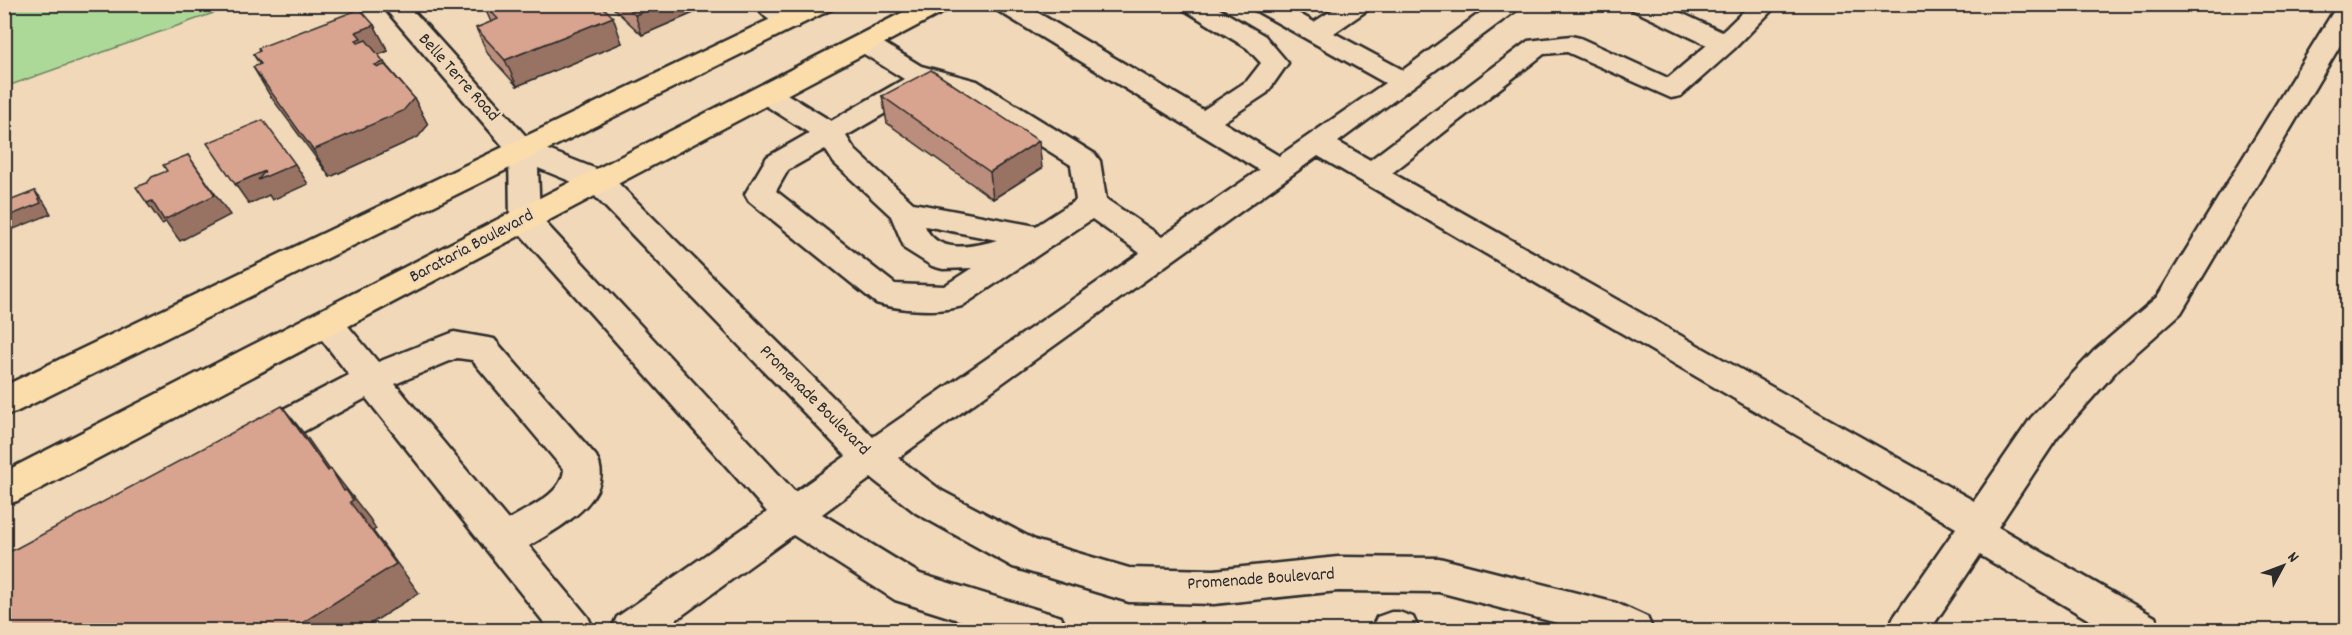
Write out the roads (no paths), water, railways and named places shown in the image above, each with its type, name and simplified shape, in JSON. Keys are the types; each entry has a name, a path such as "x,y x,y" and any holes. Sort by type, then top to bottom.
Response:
{"main road":[{"path":"4,402 523,151 778,13 823,4"},
{"name":"Barataria Boulevard","path":"4,490 940,4"}],"street":[{"name":"Belle Terre Road","path":"393,4 523,151"},
{"path":"1004,4 1280,169"},
{"path":"1192,4 1256,42 1275,63 1257,87 1203,123"},
{"path":"1262,4 1404,82"},
{"path":"1315,33 1360,4"},
{"path":"631,630 1404,82 1509,4"},
{"path":"1640,4 1725,42"},
{"path":"1371,174 1537,47 1571,44 1671,90 1766,4"},
{"path":"1908,630 2044,428 2106,360 2169,305 2348,9"},
{"path":"865,43 911,72 967,87 1085,161 1092,204 1162,253"},
{"path":"929,77 777,164 760,194 886,295 950,298 1092,204"},
{"path":"767,94 830,133 844,156 904,211 916,241 943,258 977,257 1040,238"},
{"path":"1317,143 1977,528 2140,630"},
{"path":"598,181 523,151 525,220 794,515 909,588 1047,630"},
{"name":"Promenade Boulevard","path":"598,181 871,458 929,502 1027,555 1129,585 1214,587 1338,574 1439,575 1616,621 1633,630"},
{"path":"326,323 574,630"},
{"path":"225,456 372,379 454,345 482,348 583,466 581,483 565,504 504,542"},
{"path":"1391,630 1399,630"}]}
